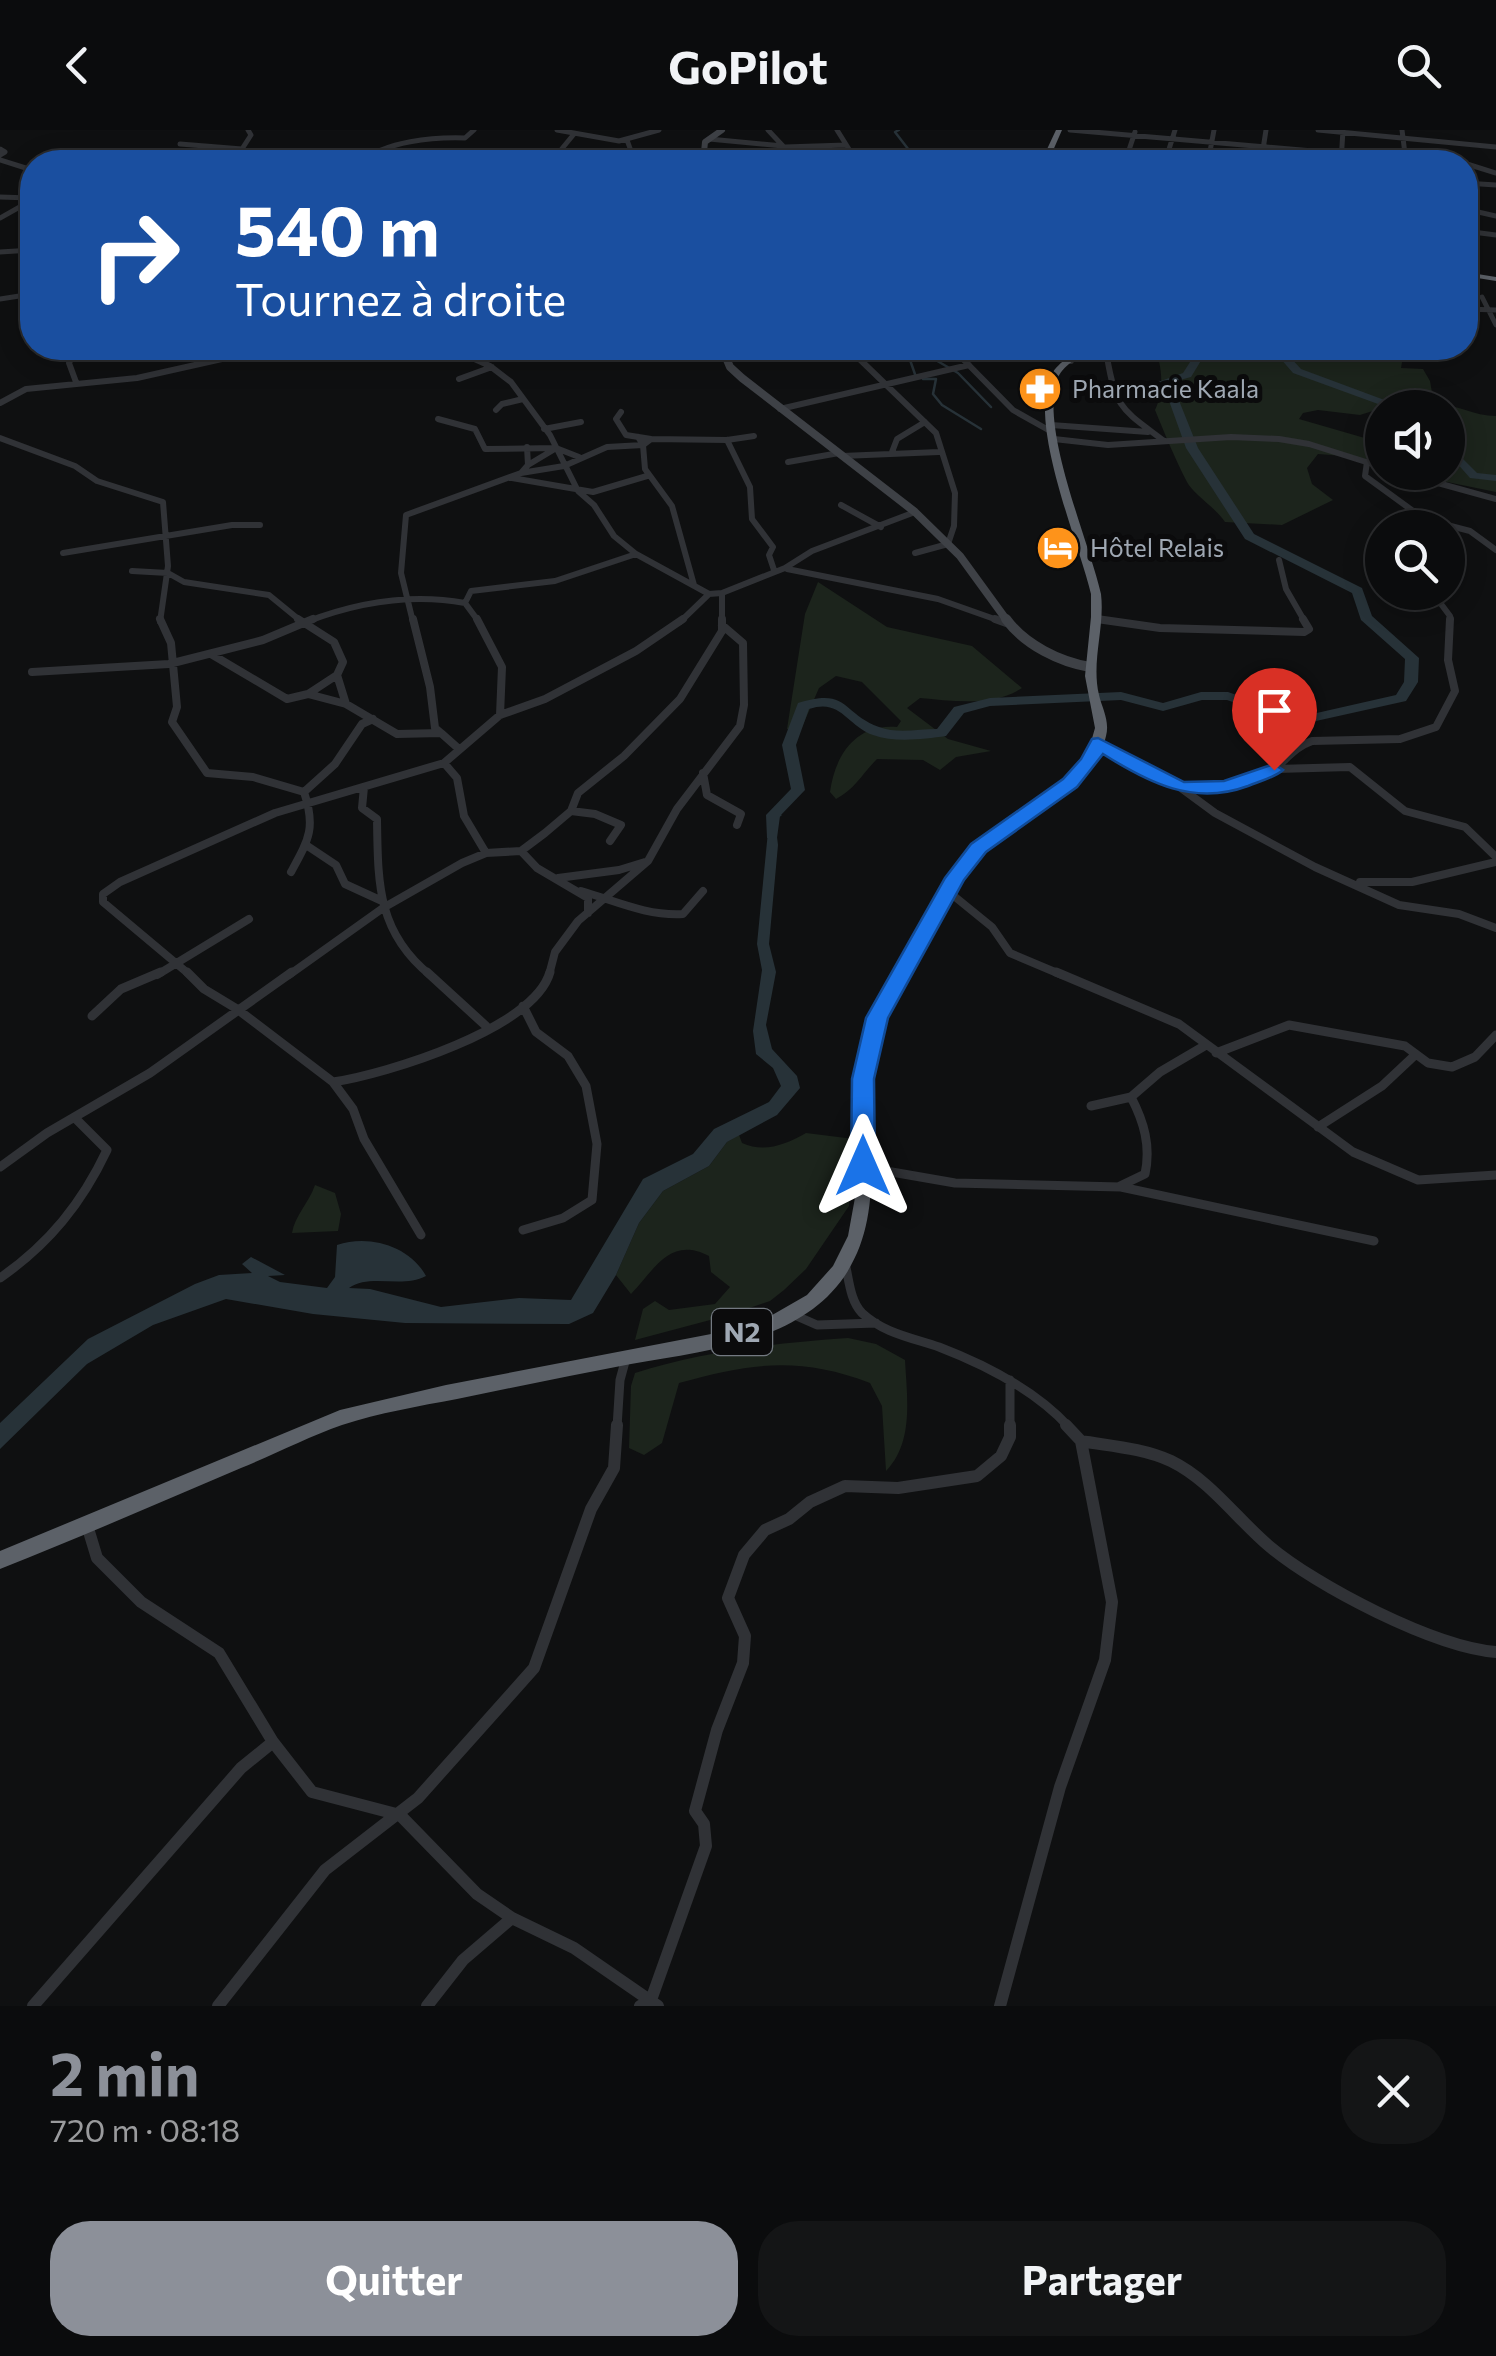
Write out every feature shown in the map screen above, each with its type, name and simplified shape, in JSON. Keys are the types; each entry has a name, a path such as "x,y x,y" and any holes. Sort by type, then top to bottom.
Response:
{"highway":[{"path":"1071,361 1052,382 1052,432 1095,592 1090,667 1101,720 1098,743"},
{"name":"N2","path":"0,1560 340,1418 722,1339 792,1314 830,1282 845,1263 861,1216 863,1079 877,1018 978,848 1070,783 1090,761 1098,743"}],"street":[{"path":"180,144 242,149 252,135 248,130"},
{"path":"386,150 437,136 465,138 474,130"},
{"path":"556,130 627,140 659,130"},
{"path":"560,150 580,130"},
{"path":"702,150 722,130"},
{"path":"768,130 788,150"},
{"path":"838,130 852,150"},
{"path":"1070,130 1296,150"},
{"path":"1170,150 1175,130"},
{"path":"1210,150 1214,130"},
{"path":"1263,150 1266,130"},
{"path":"1318,130 1496,147"},
{"path":"1402,130 1406,150"},
{"path":"709,139 784,146 846,144"},
{"path":"627,140 631,150"},
{"path":"1482,298 1496,324"},
{"path":"1478,309 1496,310"},
{"path":"70,360 76,380"},
{"path":"0,404 21,390 76,380 165,373 210,360"},
{"path":"475,360 511,382 556,448 578,491 594,505 614,536 636,554 709,594 722,593 784,568 812,551 915,512"},
{"path":"727,360 780,409 915,512 948,544 1009,624 1051,655 1090,667"},
{"path":"861,360 936,433 939,452 950,473 955,523 948,544"},
{"path":"964,360 1013,410 1052,432 1108,445 1279,439 1365,461"},
{"path":"1067,360 1071,361"},
{"path":"1108,360 1114,397 1148,432 1164,441"},
{"path":"780,409 969,365"},
{"path":"459,378 492,368"},
{"path":"496,410 502,404 523,399"},
{"path":"619,446 625,443 626,435 616,420 621,412"},
{"path":"438,420 475,428 485,449 556,448 582,458"},
{"path":"526,424 537,420"},
{"path":"544,429 581,422"},
{"path":"892,452 897,439 924,422"},
{"path":"1052,432 1148,432"},
{"path":"626,435 727,440 754,436"},
{"path":"638,437 642,467 676,517 675,531 685,548 686,567 695,588"},
{"path":"0,438 75,466 96,482 161,500 168,573 158,610 163,635 171,643 176,708 172,722 207,773 254,777 304,797 313,820 306,845 291,872"},
{"path":"458,749 434,728 430,686 401,573 406,515 521,472 564,466 602,448 642,445 651,439"},
{"path":"727,440 750,487 752,519 773,547 769,555 774,570"},
{"path":"527,447 528,465"},
{"path":"521,472 556,448"},
{"path":"788,462 840,455 939,452"},
{"path":"504,478 560,484 578,491 606,490 647,476"},
{"path":"1384,490 1410,510"},
{"path":"1463,490 1496,499"},
{"path":"841,505 881,527"},
{"path":"63,553 232,525 260,525"},
{"path":"1465,530 1496,550"},
{"path":"915,553 948,544"},
{"path":"465,603 472,591 555,581 636,554"},
{"path":"1095,620 1160,628 1304,632 1308,629 1286,590 1279,560"},
{"path":"784,568 823,574 878,590 938,599 1009,624"},
{"path":"132,571 168,573 184,582 269,595 290,615 334,642 343,662 337,676 308,694 287,699 211,654"},
{"path":"932,583 938,599"},
{"path":"0,1166 150,1073 382,904 486,853 521,851 571,812 578,793 624,756 680,699 702,668 722,624 722,593"},
{"path":"421,1234 364,1139 353,1109 332,1082 204,989 104,902 102,894 207,840 304,797 364,786 444,763 500,715 546,699 636,651 677,626 709,594"},
{"path":"32,672 76,666 146,667 171,663 273,636 288,626 354,607 440,596 465,603 503,661 506,690 500,715"},
{"path":"1274,770 1296,748 1332,740 1419,736 1440,723 1455,691 1448,660 1450,616 1446,610"},
{"path":"288,626 290,615"},
{"path":"332,1082 453,1050 522,1006 547,982 555,952 588,913 648,861 664,828 740,726 744,705 743,643 722,624"},
{"path":"337,676 346,704"},
{"path":"308,694 346,704 397,734 441,734"},
{"path":"304,797 335,764 362,724 372,719"},
{"path":"1098,743 1315,866 1415,910 1458,914 1496,928"},
{"path":"444,763 456,772 466,821 486,853"},
{"path":"1182,788 1226,787 1274,770 1350,766 1374,790 1405,811 1466,827 1496,860 1433,882 1392,885 1352,881"},
{"path":"703,773 707,795 741,814 737,825"},
{"path":"364,786 362,808 377,819 382,904 407,956 470,1006 486,1026"},
{"path":"571,812 595,814 621,824 610,841"},
{"path":"306,845 336,866 345,884 382,904"},
{"path":"521,851 535,870 640,914 683,914 703,891"},
{"path":"558,878 619,870 648,861"},
{"path":"581,891 588,898 588,913"},
{"path":"949,892 992,927 1010,953 1155,1010 1353,1152 1418,1180 1496,1174"},
{"path":"92,1016 120,989 142,983 249,919"},
{"path":"522,1006 536,1032 568,1056 586,1086 598,1144 592,1200 563,1218 523,1230"},
{"path":"1216,1053 1289,1025 1405,1046 1418,1062 1441,1068 1460,1066 1481,1054 1496,1036"},
{"path":"1090,1106 1131,1097 1160,1072 1206,1045"},
{"path":"1318,1127 1382,1086 1414,1056"},
{"path":"1118,1187 1145,1174 1148,1162 1142,1116 1131,1097"},
{"path":"0,1278 51,1240 107,1150 74,1118"},
{"path":"863,1166 955,1184 1118,1187 1374,1241"},
{"path":"845,1263 855,1304 876,1322 892,1333 941,1348 1010,1380 1054,1411 1081,1441 1112,1602 1105,1660 1060,1787 1000,2006"},
{"path":"792,1314 817,1326 876,1322"},
{"path":"218,2006 324,1872 359,1839 400,1815 477,1736 534,1668 591,1509 614,1468 620,1380 626,1358"},
{"path":"87,1525 97,1558 141,1602 219,1653 273,1742 312,1792 400,1815 477,1894 512,1918 574,1948 650,2004 706,1846 704,1824 695,1811 717,1730 743,1663 745,1636 728,1598 744,1556 765,1530 845,1486 898,1488 977,1476 1001,1456 1010,1437 1010,1380"},
{"path":"1081,1441 1170,1461 1221,1500 1280,1555 1319,1579 1373,1609 1494,1656"},
{"path":"33,2006 241,1768 273,1742"},
{"path":"426,2006 462,1960 512,1918"}],"shaded area":[{"path":"1158,360 1418,360 1402,362 1401,368 1423,369 1432,390 1365,390 1365,413 1360,415 1318,410 1303,413 1299,419 1365,438 1365,460 1318,454 1307,468 1312,484 1333,500 1282,525 1225,522 1194,491 1155,410 1161,379"},
{"path":"1465,410 1496,416 1496,492 1465,486"},
{"path":"818,582 887,627 972,646 1022,688 986,700 920,698 907,708 948,739 991,751 956,757 940,770 923,760 877,759 836,799 830,792 833,778 850,744 870,730 897,727 901,721 862,682 836,676 819,688 799,734 787,729 805,614"},
{"path":"770,811 782,815 775,821 778,845 769,944 776,972 766,1025 772,1049 797,1076 800,1088 777,1115 727,1142 709,1166 663,1191 639,1223 616,1275 593,1313 569,1324 405,1323 313,1314 226,1299 153,1325 87,1364 0,1449 0,1423 88,1339 195,1284 219,1275 252,1273 242,1264 251,1257 285,1275 268,1276 280,1282 327,1288 335,1277 337,1245 375,1242 410,1257 426,1276 417,1280 367,1282 349,1288 370,1289 441,1307 519,1298 571,1300 643,1179 693,1154 714,1129 769,1102 781,1086 773,1068 756,1054 753,1031 762,970 757,944"},
{"path":"806,1133 854,1139 849,1206 806,1269 770,1301 635,1340 643,1309 655,1301 669,1310 715,1304 730,1287 711,1272 709,1256 695,1251 684,1250 664,1258 631,1294 616,1275 639,1223 663,1191 709,1166 727,1142 739,1135 742,1143 766,1147"},
{"path":"315,1185 335,1193 341,1214 338,1231 292,1233 296,1220"},
{"path":"848,1338 876,1344 905,1360 905,1433 886,1471 882,1406 870,1383 797,1366 752,1367 679,1383 662,1443 644,1455 629,1448 635,1373 740,1349"}],"waterway":[{"path":"899,130 895,132 909,150"},
{"path":"910,360 916,377"},
{"path":"936,360 958,373 991,407"},
{"path":"772,835 773,815 798,790 789,745 803,706 817,701 837,703 878,732 901,735 941,733 959,710 990,702 1121,696 1163,707 1201,696 1228,696 1298,721 1401,698 1411,682 1412,658 1366,617 1358,591 1249,536 1192,448 1163,382 1187,375 1196,360"},
{"path":"1287,360 1297,371 1365,395"},
{"path":"923,379 936,379 933,394 942,405 981,429"},
{"path":"1465,466 1474,476 1496,478"}],"place":[{"name":"Pharmacie Kaala","path":"1040,389"},
{"name":"Hôtel Relais","path":"1058,548"}],"route":[{"path":"863,1166 863,1079 877,1018 955,878 978,848 1070,783 1090,761 1098,743 1138,768 1182,788 1226,787 1274,770"}]}
